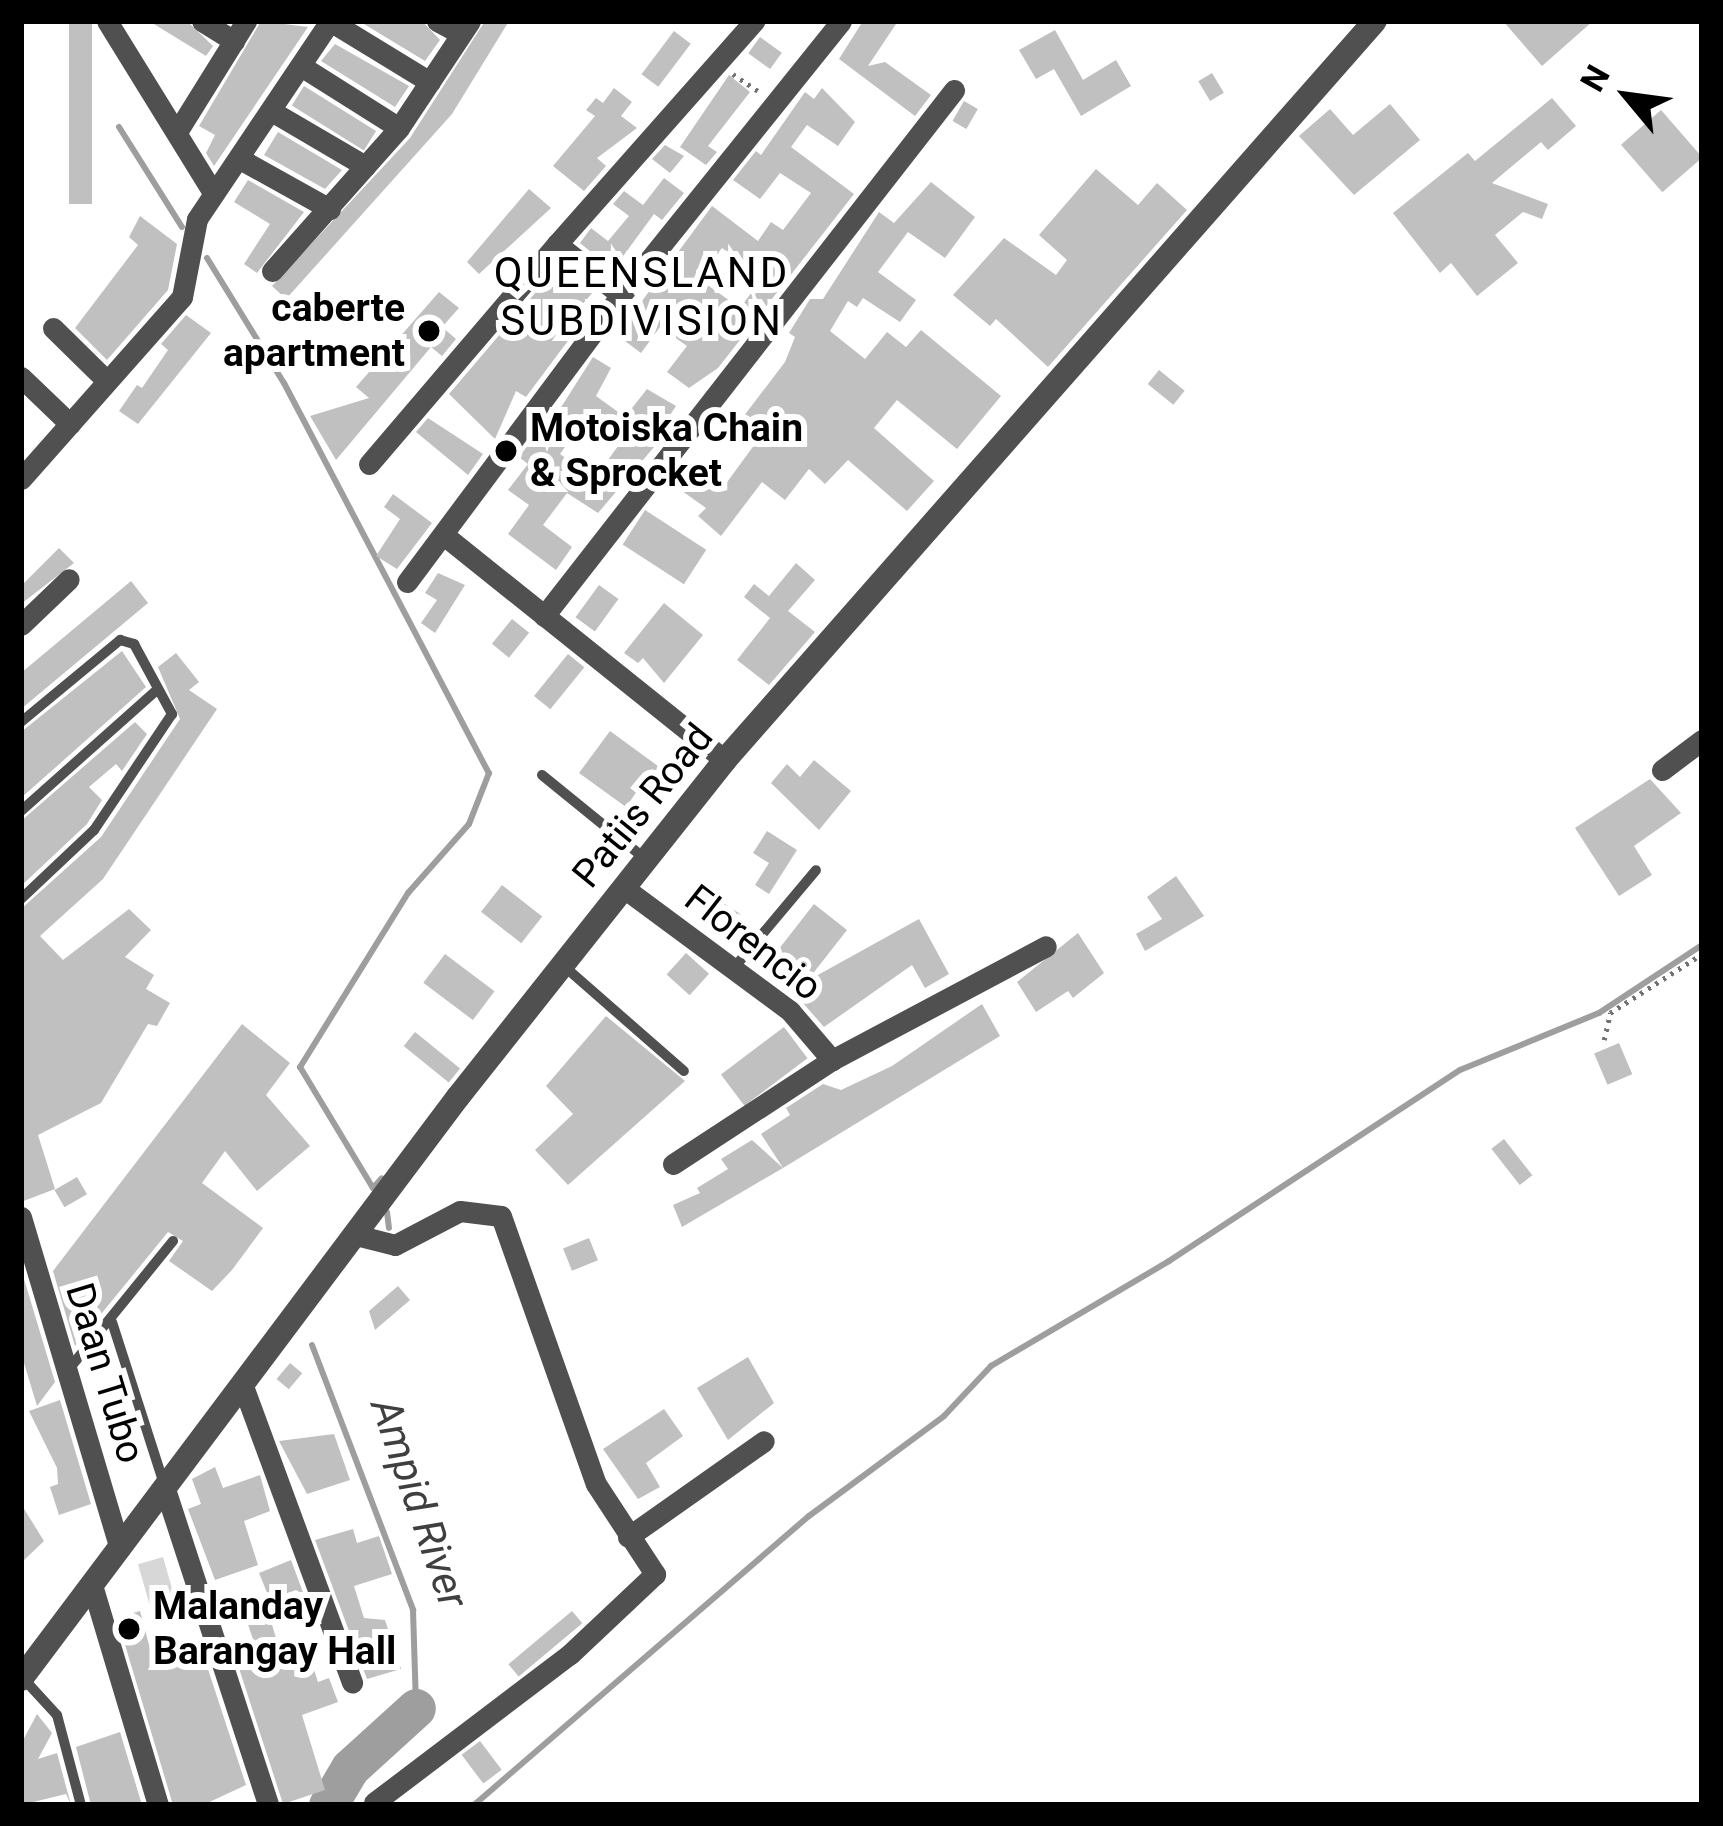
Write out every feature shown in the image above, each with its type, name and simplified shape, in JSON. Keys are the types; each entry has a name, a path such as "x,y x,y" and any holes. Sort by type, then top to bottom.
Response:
{"street":[{"path":"107,21 214,194"},
{"path":"177,131 240,31 202,21"},
{"path":"24,468 70,424 182,296 191,281 188,244 214,194 330,21 430,82"},
{"path":"272,271 399,128 465,28 437,21"},
{"path":"369,464 714,60 754,21"},
{"path":"407,582 621,295 780,106 841,21"},
{"name":"Patiis Road","path":"22,1678 562,964 724,760 1375,21"},
{"path":"301,66 399,128"},
{"path":"544,616 954,89"},
{"path":"273,112 365,166"},
{"path":"240,159 330,208"},
{"path":"557,244 621,295"},
{"path":"53,328 106,380"},
{"path":"21,376 70,424"},
{"path":"445,536 724,760"},
{"path":"21,625 69,579"},
{"path":"1662,770 1702,740"},
{"name":"Florencio","path":"624,888 790,1011 832,1060"},
{"path":"673,1164 832,1060 1046,946"},
{"path":"356,1235 394,1245 460,1211 501,1216 596,1484 655,1574 644,1590 374,1803"},
{"name":"Daan Tubo","path":"21,1217 120,1549"},
{"path":"243,1386 352,1683"},
{"path":"628,1537 764,1441"},
{"path":"165,1489 268,1805"},
{"path":"92,1585 158,1805"}],"lane":[{"path":"21,722 120,640 134,644 172,714 166,730 94,830 21,899"},
{"path":"21,811 158,689"},
{"path":"542,775 646,860"},
{"path":"733,969 816,870"},
{"path":"562,964 684,1071"},
{"path":"67,1371 112,1322 173,1241"},
{"path":"112,1322 165,1489"},
{"path":"22,1678 57,1715 81,1805"}],"path":[{"path":"714,60 780,106"},
{"path":"1604,1040 1610,1013 1702,954"}],"shaded area":[{"path":"163,1557 175,1598 150,1606 138,1564"}],"building":[{"path":"69,21 92,21 92,204 69,204"},
{"path":"149,21 187,21 213,46 206,56"},
{"path":"261,21 308,27 214,166 206,153 215,135 199,126"},
{"path":"359,21 422,21 440,40 425,61"},
{"path":"485,21 509,21 452,114 286,299 272,286 410,138"},
{"path":"863,21 898,21 868,66 885,62 931,95 915,116 839,59"},
{"path":"1503,21 1593,21 1542,66"},
{"path":"1055,30 1083,80 1116,60 1131,86 1081,116 1054,69 1036,79 1019,50"},
{"path":"674,31 691,44 658,87 642,74"},
{"path":"760,37 782,53 770,69 748,53"},
{"path":"335,44 409,86 395,107 321,61"},
{"path":"1212,73 1224,93 1210,101 1198,81"},
{"path":"729,75 750,92 708,146 717,152 706,165 680,147"},
{"path":"304,86 376,131 364,151 292,106"},
{"path":"614,88 632,102 621,116 637,128 597,158 606,166 584,191 553,166 595,116 586,110 596,98 603,103"},
{"path":"822,88 855,122 838,146 807,125 791,147 854,194 718,368 689,388 667,372 687,346 660,327 641,353 617,335 712,206 758,241 771,222 783,230 811,193 780,173 760,199 733,180 756,151 761,155 805,92 814,99","holes":["722,248 763,277 740,308 699,279"]},
{"path":"1552,98 1576,126 1548,150 1541,142 1492,183 1548,204 1542,219 1523,212 1495,235 1518,263 1477,296 1451,263 1440,273 1393,213 1468,153 1475,161"},
{"path":"964,101 978,109 966,129 952,121"},
{"path":"1390,104 1420,140 1354,195 1299,136 1330,109 1353,135"},
{"path":"1661,110 1702,157 1662,192 1621,145"},
{"path":"278,132 342,170 325,189 264,155"},
{"path":"665,145 684,156 670,173 652,159"},
{"path":"1096,169 1138,205 1157,183 1187,210 1048,367 996,319 990,326 953,295 1004,238 1056,275 1067,260 1039,235"},
{"path":"664,178 684,193 662,220 654,214 613,270 580,243 591,228 608,241 629,216 613,204 624,191 643,205"},
{"path":"248,180 304,212 257,273 244,264 270,224 234,202"},
{"path":"931,182 975,217 945,258 908,232 878,272 916,300 900,322 863,298 857,307 848,301 830,331 865,359 887,332 906,347 921,330 1001,396 957,449 897,400 874,428 934,481 907,511 848,460 825,484 809,469 785,500 762,482 721,536 698,516 706,508 668,481 686,459 725,485 760,437 740,421 785,362 795,337 789,333 810,299 823,299 879,212 894,223"},
{"path":"529,189 551,208 479,274 467,262"},
{"path":"140,216 177,244 168,290 107,360 75,328 138,245 129,237"},
{"path":"559,265 593,292 570,319 579,326 526,397 516,391 495,439 449,394"},
{"path":"439,292 459,308 442,327 456,339 442,356 431,347 336,460 310,416 369,398 356,387"},
{"path":"186,315 211,333 138,424 119,411 137,385 142,388 168,350 161,344"},
{"path":"593,357 611,368 596,396 625,417 647,389 676,406 670,415 677,420 598,513 567,493 543,525 572,547 556,570 508,534 529,505 508,490 528,464 519,457 531,441 537,445","holes":["587,416 621,442 594,479 560,454"]},
{"path":"1159,370 1185,391 1173,405 1148,384"},
{"path":"428,418 483,454 468,475 416,432"},
{"path":"393,494 432,523 397,569 376,556 400,519 384,507"},
{"path":"645,510 706,550 684,584 623,544"},
{"path":"59,548 74,563 21,604 21,586"},
{"path":"796,563 815,580 788,611 815,632 769,685 737,660 770,618 744,597 754,584 769,596"},
{"path":"438,573 465,585 435,633 421,623 437,600 425,593"},
{"path":"131,581 148,603 21,709 21,673"},
{"path":"599,585 618,599 595,631 575,617"},
{"path":"664,603 703,635 664,683 643,658 638,663 624,653"},
{"path":"512,619 529,633 509,658 492,644"},
{"path":"122,651 146,687 21,798 21,732"},
{"path":"176,653 199,682 189,690 217,709 103,879 40,936 63,960 129,909 151,930 125,957 154,975 146,989 170,1003 157,1026 148,1024 101,1103 38,1135 55,1189 21,1202 21,909 101,837 180,719 158,667"},
{"path":"568,654 584,667 550,709 534,696"},
{"path":"135,722 147,734 122,771 116,764 89,787 102,800 87,824 21,886 21,821"},
{"path":"610,731 673,777 659,796 642,784 626,807 579,773"},
{"path":"814,760 851,791 819,830 771,783 787,764 800,777"},
{"path":"1650,779 1681,813 1634,846 1652,875 1619,896 1575,828"},
{"path":"767,831 797,850 769,894 755,885 769,863 753,853"},
{"path":"1176,876 1204,916 1145,951 1136,934 1162,919 1147,897"},
{"path":"502,885 542,916 521,943 481,912"},
{"path":"711,895 740,914 724,939 695,920"},
{"path":"814,904 847,930 807,981 919,919 949,974 925,988 912,965 824,1027 803,1003 815,992 771,959"},
{"path":"1078,933 1104,973 1073,998 1068,991 1036,1012 1017,982"},
{"path":"686,953 709,974 690,995 667,975"},
{"path":"445,954 495,991 473,1020 423,983"},
{"path":"982,1004 1000,1036 783,1168 761,1134 790,1115 786,1108 823,1084 841,1090 892,1066"},
{"path":"606,1016 685,1081 568,1185 535,1150 573,1114 546,1086"},
{"path":"242,1024 290,1063 266,1095 310,1146 257,1191 225,1151 202,1183 263,1228 232,1270 212,1291 169,1261 183,1241 168,1232 75,1346 53,1271"},
{"path":"784,1027 807,1058 744,1106 721,1075"},
{"path":"415,1032 460,1069 449,1082 404,1046"},
{"path":"1619,1043 1632,1074 1607,1085 1594,1054"},
{"path":"1504,1139 1532,1175 1520,1185 1491,1149"},
{"path":"752,1140 783,1168 682,1227 673,1205 700,1193 697,1188 728,1169 721,1159"},
{"path":"77,1177 87,1194 64,1207 54,1190"},
{"path":"589,1238 598,1260 572,1271 563,1248"},
{"path":"21,1269 55,1382 37,1406 21,1353"},
{"path":"398,1286 410,1300 375,1330 369,1311"},
{"path":"748,1357 774,1403 728,1440 697,1388"},
{"path":"290,1363 302,1373 289,1389 277,1379"},
{"path":"60,1400 91,1504 59,1515 50,1487 58,1484 57,1468 29,1411"},
{"path":"664,1409 683,1436 646,1463 660,1487 638,1499 603,1449"},
{"path":"334,1434 350,1480 307,1494 279,1441"},
{"path":"215,1467 223,1488 260,1475 270,1511 244,1521 258,1565 215,1580 188,1509 201,1504 192,1479"},
{"path":"21,1504 44,1541 21,1563"},
{"path":"353,1529 357,1543 379,1536 392,1574 354,1586 364,1618 385,1620 401,1669 367,1679 315,1540"},
{"path":"291,1560 304,1595 296,1590 270,1600 259,1573"},
{"path":"267,1608 279,1648 304,1639 318,1682 329,1678 338,1702 302,1715 325,1790 283,1804 237,1662 258,1655 245,1615"},
{"path":"140,1611 152,1656 177,1652 181,1664 204,1657 246,1785 203,1805 173,1805 117,1618"},
{"path":"572,1611 582,1623 519,1677 508,1664"},
{"path":"37,1714 52,1733 38,1759 57,1753 71,1805 66,1794 21,1805 21,1744"},
{"path":"120,1732 142,1805 91,1805 76,1747"},
{"path":"480,1741 502,1770 483,1784 462,1755"}],"waterway":[{"path":"119,127 182,227"},
{"path":"207,258 284,383 489,773 469,824 408,893 300,1067 373,1188 382,1178"},
{"path":"474,1805 809,1516 944,1416 991,1366 1169,1261 1460,1070 1599,1013 1702,945"},
{"path":"387,1212 389,1228"},
{"name":"Ampid River","path":"312,1345 413,1610 416,1708"},
{"name":"Ampid River","path":"328,1805 350,1768 416,1708"}],"place":[{"name":"caberte apartment","path":"429,331"},
{"name":"Motoiska Chain & Sprocket","path":"506,451"},
{"name":"Malanday Barangay Hall","path":"129,1629"}],"district":[{"name":"QUEENSLAND SUBDIVISION","path":"642,297"}]}
